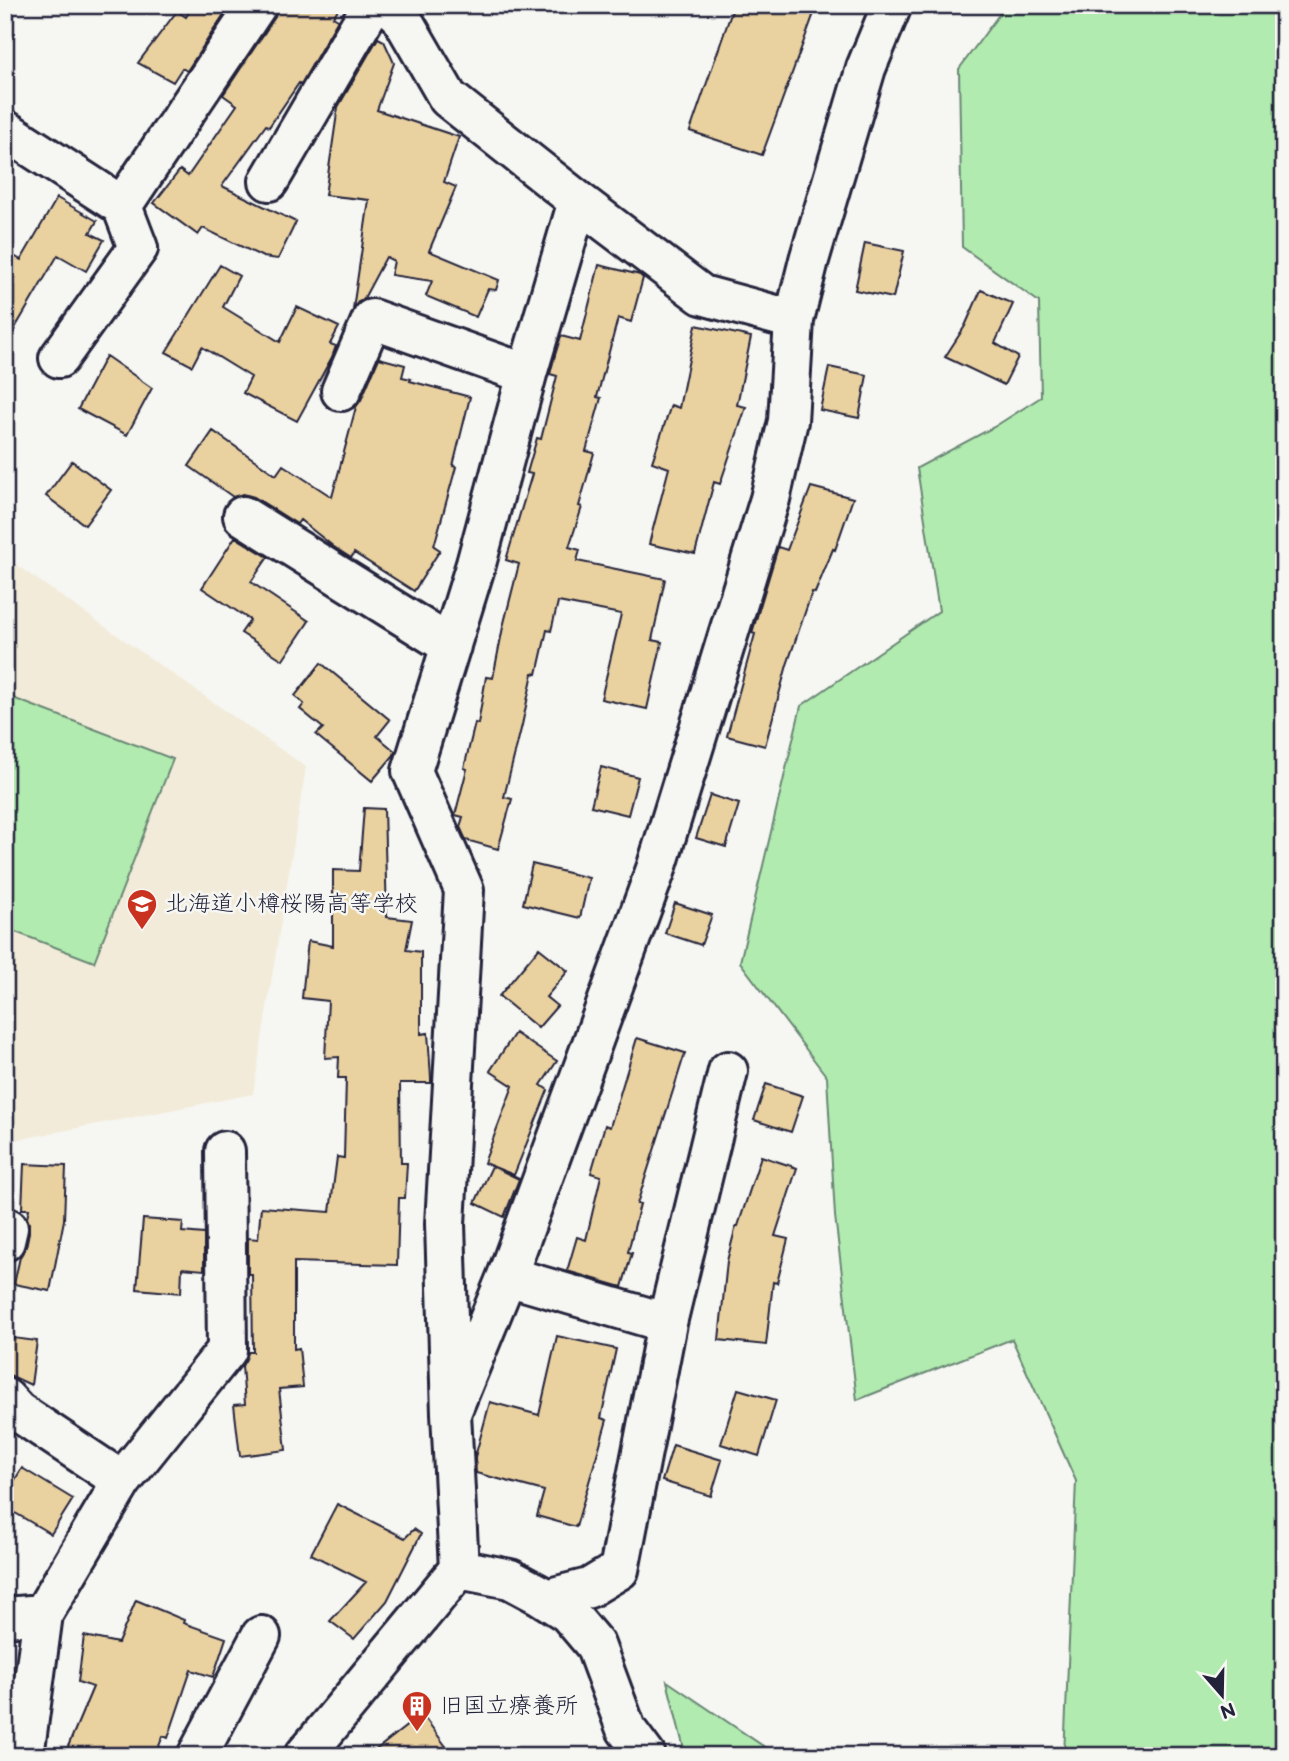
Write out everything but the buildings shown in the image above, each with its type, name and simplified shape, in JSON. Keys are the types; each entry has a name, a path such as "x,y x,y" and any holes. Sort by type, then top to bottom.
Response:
{"street":[{"path":"122,206 257,5"},
{"path":"269,181 372,5"},
{"path":"388,5 400,15 447,98 578,201 702,295 794,320"},
{"path":"451,1413 507,1276 656,869 770,499 788,421 794,320 809,260 866,68 892,5"},
{"path":"5,130 122,206 138,248 59,358"},
{"path":"304,1756 459,1569 445,1224 464,890 412,771 476,564 527,374 578,201"},
{"path":"341,391 372,319 527,374"},
{"path":"243,516 451,646"},
{"path":"547,1598 589,1588 619,1570 667,1322 728,1071"},
{"path":"24,1756 43,1614 122,1480 227,1350 225,1151"},
{"path":"5,1227 8,1228 5,1241"},
{"path":"507,1276 667,1322"},
{"path":"5,1398 17,1411 122,1480"},
{"path":"459,1569 510,1579 547,1598 568,1613 596,1645 626,1729 646,1756"},
{"path":"5,1617 43,1614"},
{"path":"197,1756 261,1636"}],"shaded area":[{"name":"北海道小樽桜陽高等学校","path":"5,557 306,767 253,1094 5,1142"}],"green space":[{"path":"1006,5 1284,5 1284,1756 1064,1756 1076,1481 1012,1339 857,1400 835,1216 827,1077 740,962 801,706 939,611 917,468 994,427 1041,397 1039,302 962,247 959,69"},
{"path":"5,695 173,759 94,962 5,928"},
{"path":"667,1681 778,1756 691,1756 684,1749"}],"place":[{"name":"北海道小樽桜陽高等学校","path":"142,931"},
{"name":"旧国立療養所","path":"417,1733"}]}
